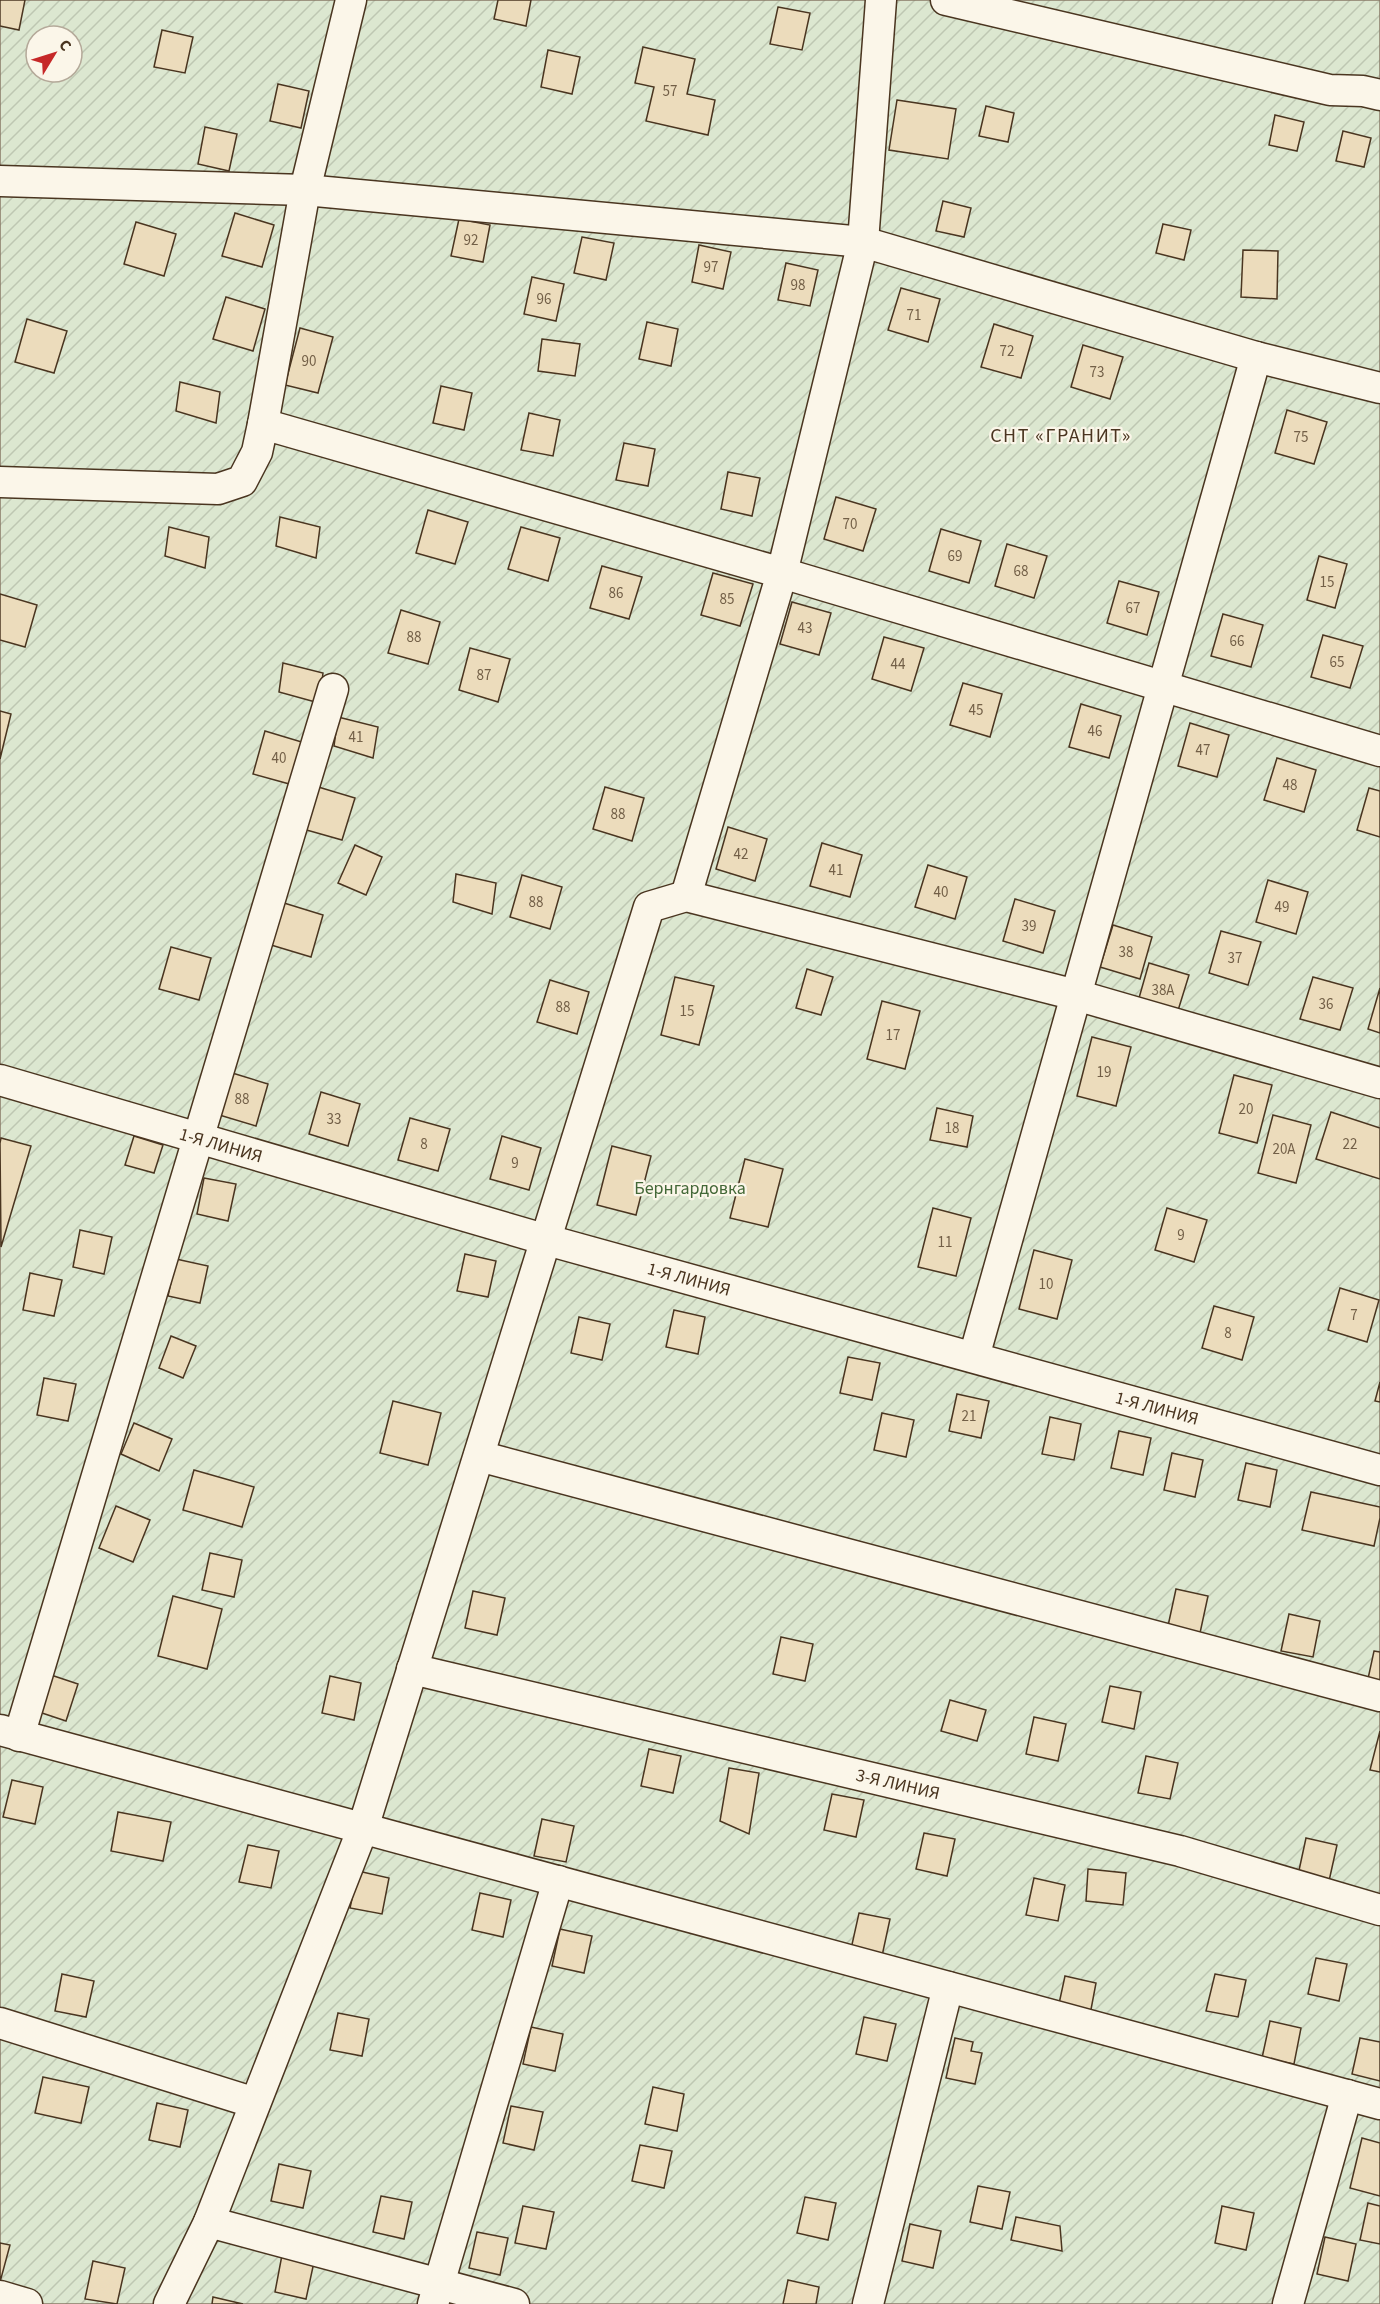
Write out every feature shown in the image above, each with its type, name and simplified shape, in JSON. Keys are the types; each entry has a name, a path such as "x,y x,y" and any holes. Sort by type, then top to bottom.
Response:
{"street":[{"path":"0,482 218,489 242,481 257,452 305,190 351,0"},
{"path":"686,896 782,573 863,243 881,0"},
{"path":"946,0 1330,90 1380,94"},
{"path":"0,181 305,190 863,243 1256,357 1380,388"},
{"path":"974,1358 1256,357"},
{"path":"263,424 782,573 1380,751"},
{"path":"333,689 197,1138 10,1733 1380,2104"},
{"path":"169,2304 209,2222 363,1828 649,907 686,896 1076,995 1380,1083"},
{"name":"1-Я ЛИНИЯ","path":"0,1080 547,1240 1380,1470"},
{"path":"479,1456 1380,1696"},
{"name":"3-Я ЛИНИЯ","path":"412,1669 1180,1851 1380,1910"},
{"path":"436,2294 558,1881"},
{"path":"868,2304 948,1987"},
{"path":"0,2023 255,2103"},
{"path":"1288,2304 1347,2095"},
{"path":"209,2222 436,2294 514,2304"},
{"path":"0,2296 27,2304"}],"green space":[{"name":"Бернгардовка","path":"0,0 1380,0 1380,2304 0,2304"}],"building":[{"path":"0,0 25,0 19,30 0,26"},
{"path":"498,0 531,0 526,26 494,19"},
{"path":"778,7 810,13 802,50 770,44"},
{"path":"162,30 193,37 185,73 154,67"},
{"path":"643,47 695,59 687,94 715,100 708,135 646,121 654,87 635,83"},
{"path":"548,50 580,57 572,94 541,87"},
{"path":"278,84 309,91 301,128 270,121"},
{"path":"897,100 956,109 948,159 889,150"},
{"path":"986,106 1014,113 1008,142 979,136"},
{"path":"1275,115 1304,122 1297,151 1269,145"},
{"path":"205,127 237,134 229,171 198,164"},
{"path":"1343,131 1371,138 1364,167 1336,161"},
{"path":"943,201 971,208 964,237 936,231"},
{"path":"235,213 274,225 262,267 222,256"},
{"path":"459,219 490,225 483,262 451,256"},
{"path":"136,222 176,234 164,276 124,264"},
{"path":"1163,224 1191,230 1184,260 1156,253"},
{"path":"582,237 614,243 606,280 574,273"},
{"path":"699,245 731,252 723,289 692,282"},
{"path":"1243,250 1278,251 1277,299 1241,297"},
{"path":"786,263 818,270 810,306 778,300"},
{"path":"532,277 564,284 556,321 524,314"},
{"path":"901,288 940,299 928,342 888,330"},
{"path":"226,297 265,309 253,351 213,339"},
{"path":"27,319 67,331 54,373 15,362"},
{"path":"647,322 678,329 671,366 639,359"},
{"path":"994,324 1033,336 1021,378 981,367"},
{"path":"300,328 333,337 318,393 285,385"},
{"path":"542,339 580,344 575,376 538,371"},
{"path":"1083,345 1123,357 1110,399 1071,387"},
{"path":"180,382 220,392 216,423 176,411"},
{"path":"441,386 472,393 464,430 433,423"},
{"path":"1287,410 1327,422 1314,464 1275,453"},
{"path":"529,413 560,420 553,456 521,450"},
{"path":"624,443 655,449 648,486 616,480"},
{"path":"728,472 760,478 752,516 721,509"},
{"path":"836,497 876,509 863,551 824,539"},
{"path":"428,510 468,522 455,564 416,553"},
{"path":"280,517 320,527 316,558 276,546"},
{"path":"169,527 209,537 205,568 165,556"},
{"path":"521,527 560,538 548,581 508,569"},
{"path":"941,529 981,541 969,583 929,571"},
{"path":"1007,544 1047,556 1034,598 995,586"},
{"path":"1319,556 1347,564 1335,608 1307,600"},
{"path":"602,566 642,577 629,619 590,608"},
{"path":"713,573 753,584 740,626 701,615"},
{"path":"1119,581 1159,592 1147,635 1107,623"},
{"path":"0,594 37,605 25,647 0,640"},
{"path":"792,602 831,613 819,655 780,644"},
{"path":"401,610 440,622 428,664 388,653"},
{"path":"1223,614 1263,625 1251,667 1211,656"},
{"path":"1323,635 1363,646 1350,688 1311,677"},
{"path":"884,637 924,648 911,691 872,679"},
{"path":"470,648 510,659 498,702 459,690"},
{"path":"283,663 323,673 319,703 279,692"},
{"path":"963,683 1002,694 990,737 950,725"},
{"path":"1081,704 1121,716 1109,758 1069,747"},
{"path":"0,711 11,714 0,759"},
{"path":"338,717 378,727 373,758 334,746"},
{"path":"1190,723 1229,735 1217,777 1178,766"},
{"path":"265,731 305,743 293,785 253,774"},
{"path":"1277,758 1316,770 1304,812 1264,800"},
{"path":"315,786 355,798 342,840 303,829"},
{"path":"605,787 644,798 632,841 593,829"},
{"path":"1369,788 1380,791 1380,837 1357,830"},
{"path":"728,827 767,839 755,881 716,869"},
{"path":"822,843 862,855 850,897 810,886"},
{"path":"355,845 382,857 366,895 338,883"},
{"path":"928,865 967,877 955,919 915,907"},
{"path":"456,874 496,883 492,914 453,902"},
{"path":"522,875 562,887 550,929 510,917"},
{"path":"1268,880 1308,892 1296,934 1256,922"},
{"path":"1015,899 1055,911 1043,953 1003,941"},
{"path":"284,903 323,915 311,957 271,945"},
{"path":"1113,925 1152,937 1140,979 1100,967"},
{"path":"1221,931 1261,942 1248,985 1209,973"},
{"path":"171,947 211,958 199,1000 159,989"},
{"path":"1149,963 1189,975 1176,1017 1137,1005"},
{"path":"807,969 833,977 821,1015 796,1008"},
{"path":"675,977 714,986 699,1045 661,1035"},
{"path":"1313,977 1353,988 1340,1030 1300,1019"},
{"path":"550,980 589,992 577,1034 537,1022"},
{"path":"1380,988 1380,1033 1368,1029"},
{"path":"882,1001 920,1011 905,1069 867,1059"},
{"path":"1092,1037 1131,1047 1116,1106 1077,1096"},
{"path":"229,1072 268,1084 256,1126 216,1114"},
{"path":"1234,1075 1272,1085 1257,1143 1219,1133"},
{"path":"321,1092 360,1104 348,1146 309,1134"},
{"path":"937,1108 973,1116 967,1147 930,1140"},
{"path":"1331,1112 1380,1128 1380,1179 1316,1159"},
{"path":"1273,1115 1311,1125 1296,1183 1258,1173"},
{"path":"410,1118 450,1129 438,1171 398,1160"},
{"path":"134,1136 163,1145 154,1173 125,1165"},
{"path":"502,1136 541,1148 529,1190 490,1179"},
{"path":"1,1138 31,1146 1,1247 0,1143"},
{"path":"612,1146 651,1156 636,1215 597,1205"},
{"path":"745,1159 783,1169 768,1227 730,1218"},
{"path":"204,1178 236,1184 228,1221 197,1214"},
{"path":"933,1208 971,1218 956,1276 918,1267"},
{"path":"1167,1208 1207,1220 1194,1262 1155,1250"},
{"path":"80,1230 112,1237 104,1274 73,1267"},
{"path":"1034,1250 1072,1260 1057,1319 1019,1309"},
{"path":"465,1254 496,1261 488,1297 457,1291"},
{"path":"176,1259 208,1266 200,1303 168,1296"},
{"path":"30,1273 62,1280 54,1316 23,1310"},
{"path":"1340,1288 1379,1300 1367,1342 1328,1330"},
{"path":"1214,1306 1254,1317 1242,1360 1202,1348"},
{"path":"674,1310 705,1317 698,1354 666,1347"},
{"path":"579,1317 610,1324 602,1360 571,1353"},
{"path":"171,1336 196,1346 183,1378 159,1368"},
{"path":"848,1357 880,1363 872,1400 840,1393"},
{"path":"44,1378 76,1384 68,1421 37,1415"},
{"path":"1380,1382 1380,1402 1375,1401"},
{"path":"957,1394 989,1401 981,1438 949,1431"},
{"path":"393,1401 441,1413 428,1465 380,1453"},
{"path":"882,1413 914,1420 906,1457 874,1450"},
{"path":"1050,1417 1081,1424 1074,1460 1042,1454"},
{"path":"134,1423 172,1439 159,1471 121,1454"},
{"path":"1119,1431 1151,1438 1143,1475 1111,1468"},
{"path":"1172,1453 1203,1460 1195,1497 1164,1490"},
{"path":"1246,1463 1277,1470 1270,1507 1238,1500"},
{"path":"194,1470 254,1487 242,1527 183,1510"},
{"path":"1311,1492 1380,1507 1374,1546 1302,1530"},
{"path":"116,1506 150,1520 133,1562 99,1548"},
{"path":"210,1553 242,1560 234,1597 202,1590"},
{"path":"1176,1589 1208,1596 1200,1633 1168,1626"},
{"path":"473,1591 505,1598 497,1635 465,1628"},
{"path":"173,1596 222,1609 207,1669 158,1656"},
{"path":"1289,1614 1320,1621 1313,1657 1281,1651"},
{"path":"781,1637 813,1644 805,1681 773,1674"},
{"path":"1374,1651 1380,1652 1380,1691 1366,1688"},
{"path":"45,1673 78,1684 66,1721 33,1710"},
{"path":"330,1676 361,1683 354,1720 322,1713"},
{"path":"1110,1686 1141,1692 1134,1729 1102,1722"},
{"path":"950,1700 986,1710 977,1741 941,1731"},
{"path":"1034,1717 1066,1724 1058,1761 1026,1754"},
{"path":"1380,1731 1380,1772 1370,1770"},
{"path":"649,1749 681,1756 673,1793 641,1786"},
{"path":"1146,1756 1178,1763 1170,1799 1138,1793"},
{"path":"729,1768 759,1773 749,1834 720,1821"},
{"path":"12,1780 43,1787 35,1824 3,1817"},
{"path":"832,1794 864,1800 856,1837 824,1830"},
{"path":"118,1812 171,1822 163,1861 111,1851"},
{"path":"542,1819 574,1826 566,1862 534,1856"},
{"path":"924,1833 955,1839 947,1876 916,1869"},
{"path":"1306,1838 1337,1845 1329,1881 1298,1875"},
{"path":"248,1845 279,1851 271,1888 239,1882"},
{"path":"1088,1869 1126,1873 1123,1905 1086,1901"},
{"path":"358,1871 389,1878 382,1914 350,1908"},
{"path":"1034,1878 1065,1885 1058,1921 1026,1915"},
{"path":"480,1893 511,1900 503,1937 472,1930"},
{"path":"859,1913 890,1919 882,1956 851,1949"},
{"path":"560,1929 592,1936 584,1973 552,1966"},
{"path":"1316,1958 1347,1964 1339,2001 1308,1994"},
{"path":"62,1974 94,1981 86,2017 55,2011"},
{"path":"1215,1974 1246,1980 1238,2017 1206,2011"},
{"path":"1065,1976 1096,1983 1089,2020 1057,2013"},
{"path":"338,2013 369,2019 362,2056 330,2050"},
{"path":"864,2017 896,2024 887,2061 856,2054"},
{"path":"1270,2021 1301,2028 1294,2064 1262,2058"},
{"path":"531,2027 563,2034 555,2071 523,2064"},
{"path":"955,2038 973,2042 971,2051 982,2053 975,2084 946,2078"},
{"path":"1360,2038 1380,2042 1380,2081 1352,2074"},
{"path":"43,2077 89,2087 81,2123 35,2113"},
{"path":"653,2087 684,2094 677,2131 645,2124"},
{"path":"157,2103 188,2110 180,2147 149,2140"},
{"path":"511,2106 543,2112 534,2150 503,2143"},
{"path":"1362,2138 1380,2143 1380,2196 1350,2188"},
{"path":"640,2145 672,2151 664,2188 632,2181"},
{"path":"279,2164 311,2171 303,2208 271,2201"},
{"path":"978,2186 1010,2192 1002,2229 970,2222"},
{"path":"381,2196 412,2202 404,2239 373,2232"},
{"path":"805,2197 836,2203 828,2240 797,2233"},
{"path":"1368,2203 1380,2206 1380,2244 1360,2240"},
{"path":"523,2206 554,2212 546,2249 515,2243"},
{"path":"1222,2206 1254,2213 1246,2250 1215,2243"},
{"path":"1016,2217 1060,2226 1062,2251 1011,2240"},
{"path":"910,2224 941,2231 933,2268 902,2261"},
{"path":"477,2232 508,2238 500,2275 469,2268"},
{"path":"1325,2237 1356,2244 1348,2281 1317,2274"},
{"path":"0,2243 10,2245 0,2282"},
{"path":"282,2255 314,2262 306,2299 275,2292"},
{"path":"93,2261 125,2268 117,2304 85,2299"},
{"path":"788,2280 819,2287 816,2304 783,2304"},
{"path":"213,2297 243,2304 212,2304"}],"district":[{"name":"СНТ «ГРАНИТ»","path":"1061,435"}]}
